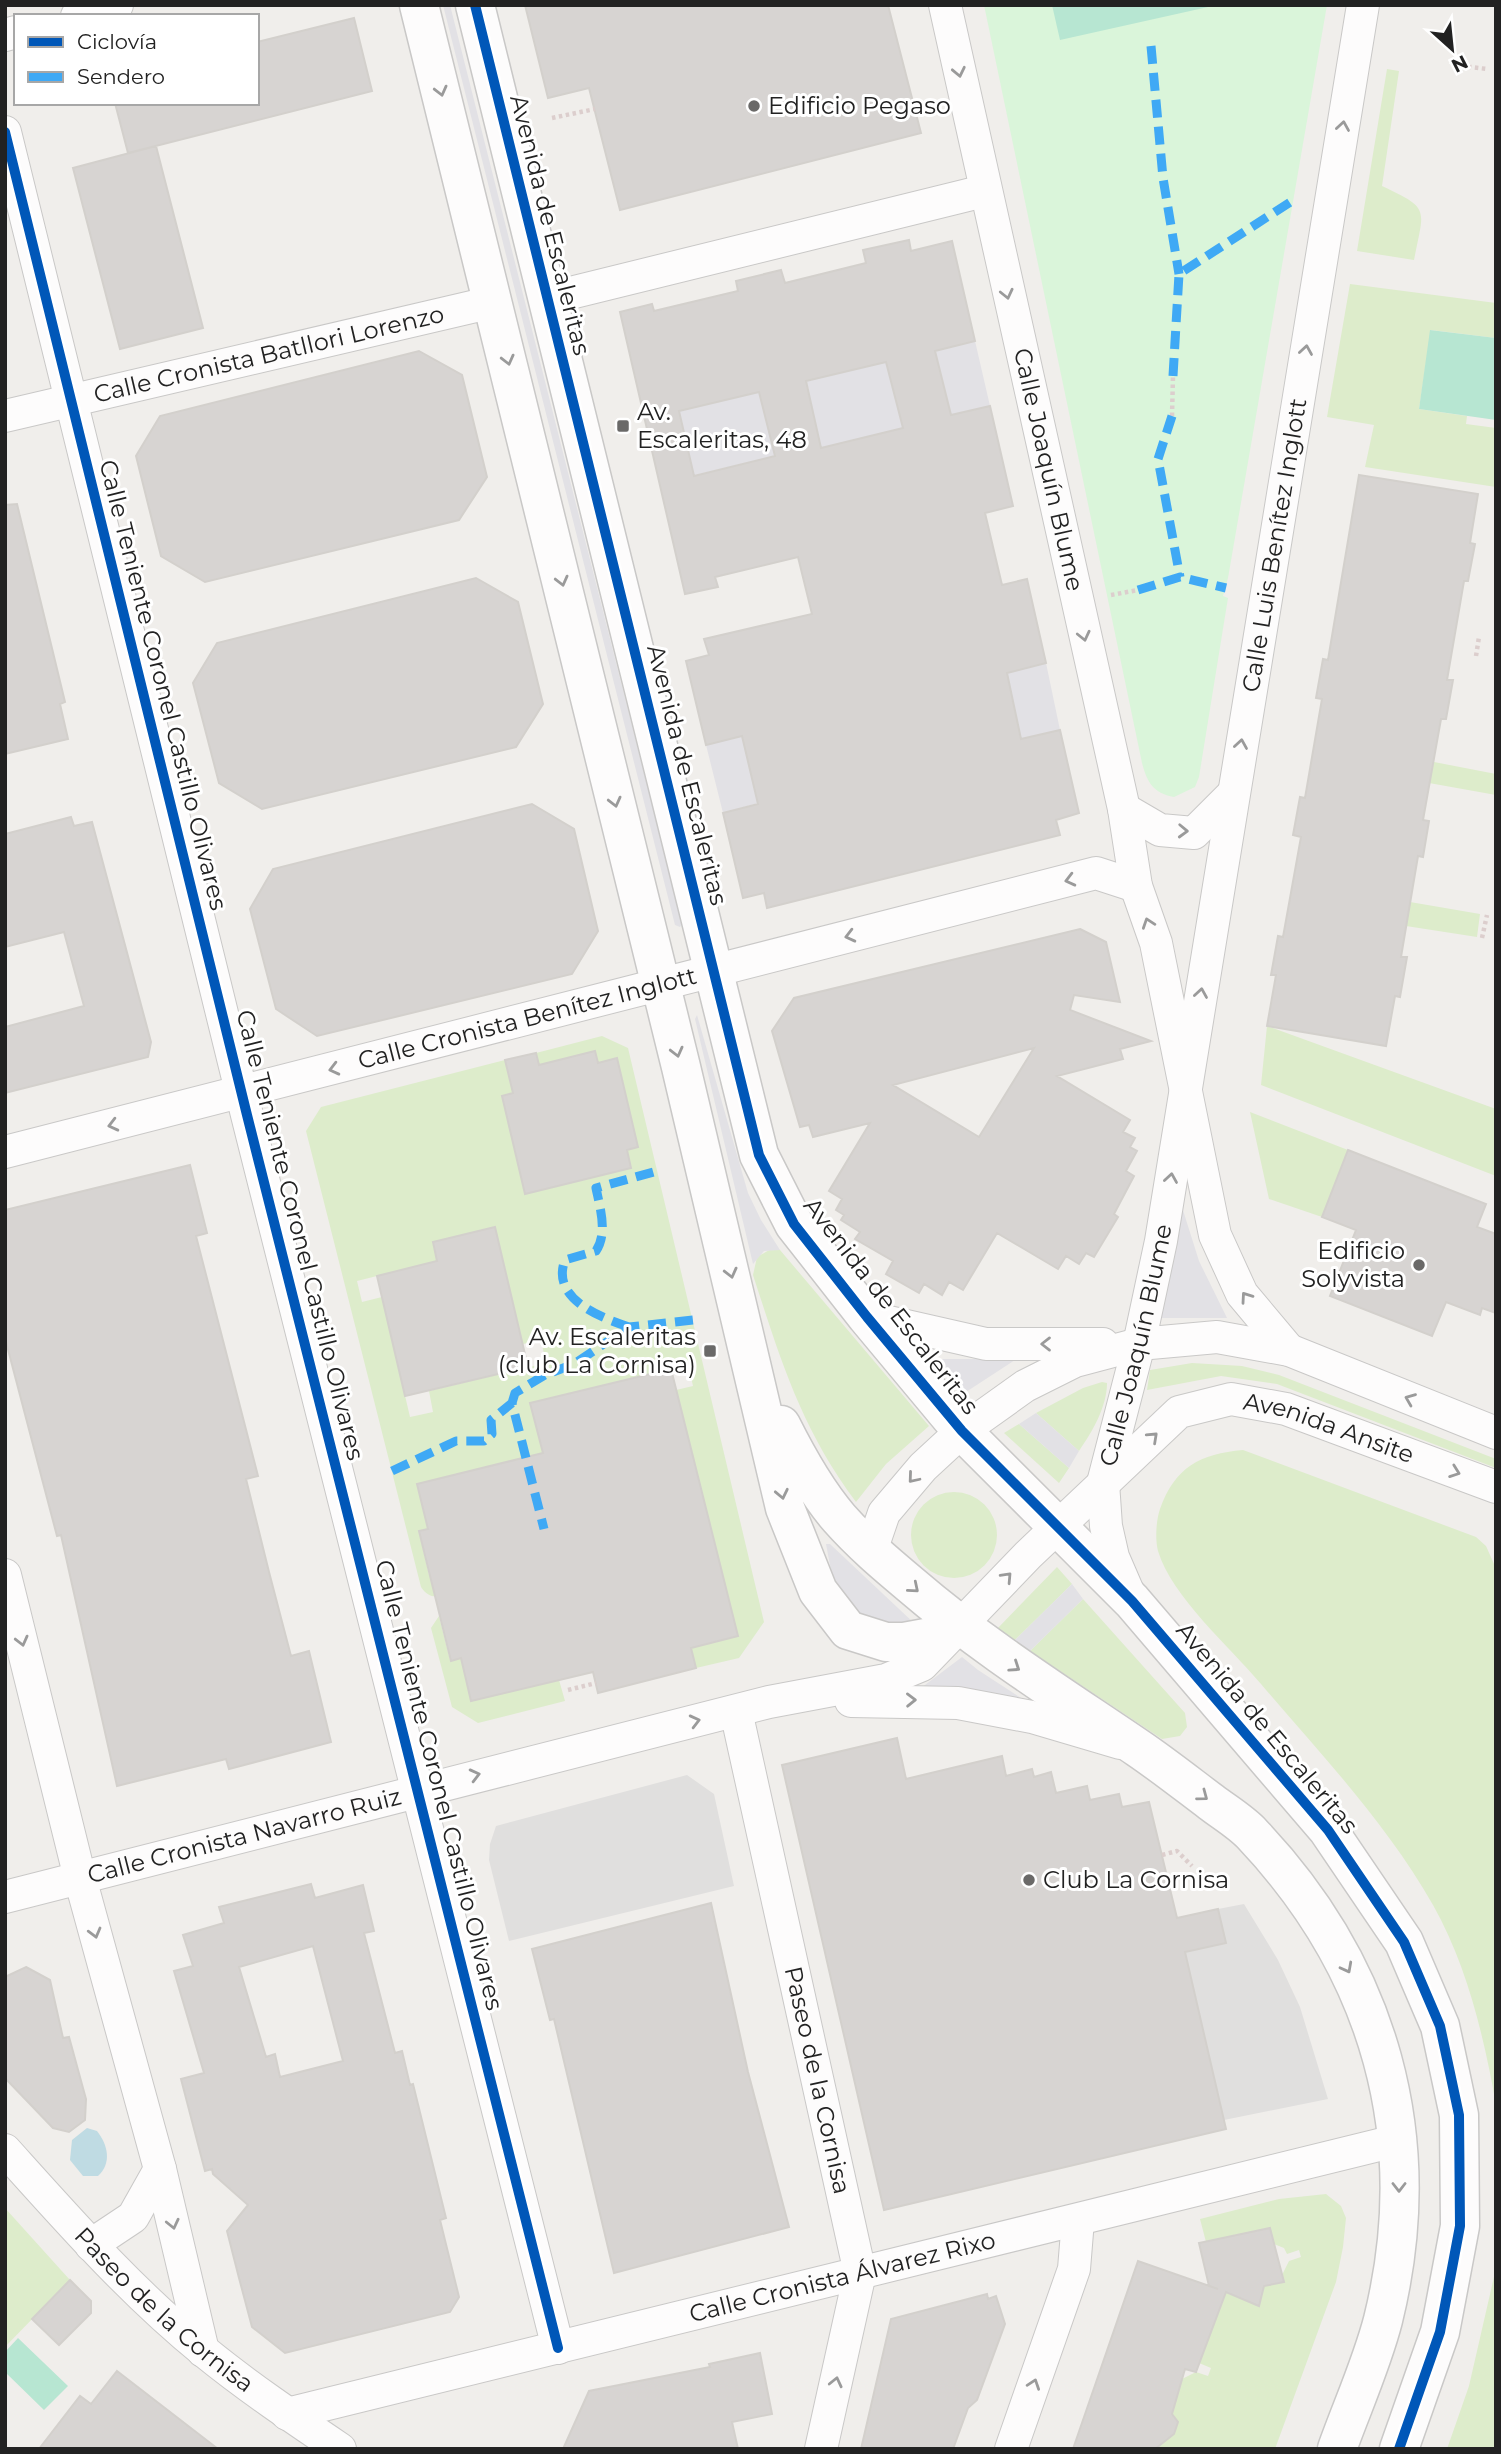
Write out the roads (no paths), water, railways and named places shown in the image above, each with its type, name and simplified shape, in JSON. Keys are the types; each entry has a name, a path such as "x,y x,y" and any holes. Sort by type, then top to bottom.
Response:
{"street":[{"path":"84,14 117,5"},
{"name":"Avenida de Escaleritas","path":"475,5 546,299 716,971 759,1155 793,1224 962,1431 1056,1528 1132,1601 1328,1830 1404,1942 1440,2026 1459,2115 1460,2226 1440,2332 1399,2449"},
{"name":"Calle Joaquín Blume","path":"945,5 984,191 1124,809"},
{"name":"Calle Luis Benítez Inglott","path":"1186,1084 1363,5"},
{"path":"418,12 494,302 757,1379 785,1508 818,1591 848,1630 886,1642 904,1642 942,1635 960,1627"},
{"name":"Calle Teniente Coronel Castillo Olivares","path":"5,132 242,1092 558,2348"},
{"path":"546,299 984,191"},
{"name":"Calle Cronista Batllori Lorenzo","path":"5,416 494,302"},
{"path":"1124,809 1160,830 1194,833 1232,795"},
{"path":"1124,809 1136,886"},
{"name":"Calle Cronista Benítez Inglott","path":"5,1152 1096,873 1136,886"},
{"name":"Calle Joaquín Blume","path":"1136,886 1156,943 1215,1235 1242,1294 1289,1350"},
{"name":"Calle Joaquín Blume","path":"1132,1601 1113,1556 1106,1526 1103,1483 1139,1344 1161,1241 1186,1084"},
{"path":"867,1317 986,1344 1139,1344 1217,1337 1289,1350 1496,1433"},
{"path":"871,1551 884,1513 923,1467 962,1431 1005,1398 1074,1361 1139,1344"},
{"path":"757,1379 802,1465 838,1517 871,1551 960,1627 1009,1663 1140,1749 1250,1832 1317,1913 1367,2006 1384,2064 1399,2140 1399,2221 1383,2321 1337,2449"},
{"name":"Avenida Ansite","path":"1103,1483 1179,1412 1231,1399 1286,1409 1496,1487"},
{"name":"Calle Cronista Navarro Ruiz","path":"5,1897 419,1789 769,1702 886,1680 922,1665 1103,1483"},
{"path":"5,1575 80,1878 160,2169 203,2351"},
{"name":"Calle Cronista Navarro Ruiz","path":"769,1702 931,1700 958,1703 1032,1717 1140,1749"},
{"name":"Paseo de la Cornisa","path":"736,1711 860,2273 821,2449"},
{"name":"Calle Cronista Álvarez Rixo","path":"287,2414 1399,2140"},
{"name":"Paseo de la Cornisa","path":"5,2150 91,2245 203,2351 287,2414 341,2449"},
{"path":"91,2245 134,2217 160,2169"},
{"path":"1011,2449 1074,2269 1078,2220"}],"water":[{"path":"87,2128 97,2131 106,2148 107,2160 98,2176 83,2176 70,2160 72,2140"}],"place":[{"name":"Edificio Pegaso","path":"754,106"},
{"name":"Av. Escaleritas, 48","path":"623,426"},
{"name":"Edificio Solyvista","path":"1419,1265"},
{"name":"Av. Escaleritas (club La Cornisa)","path":"710,1351"},
{"name":"Club La Cornisa","path":"1029,1880"}]}
